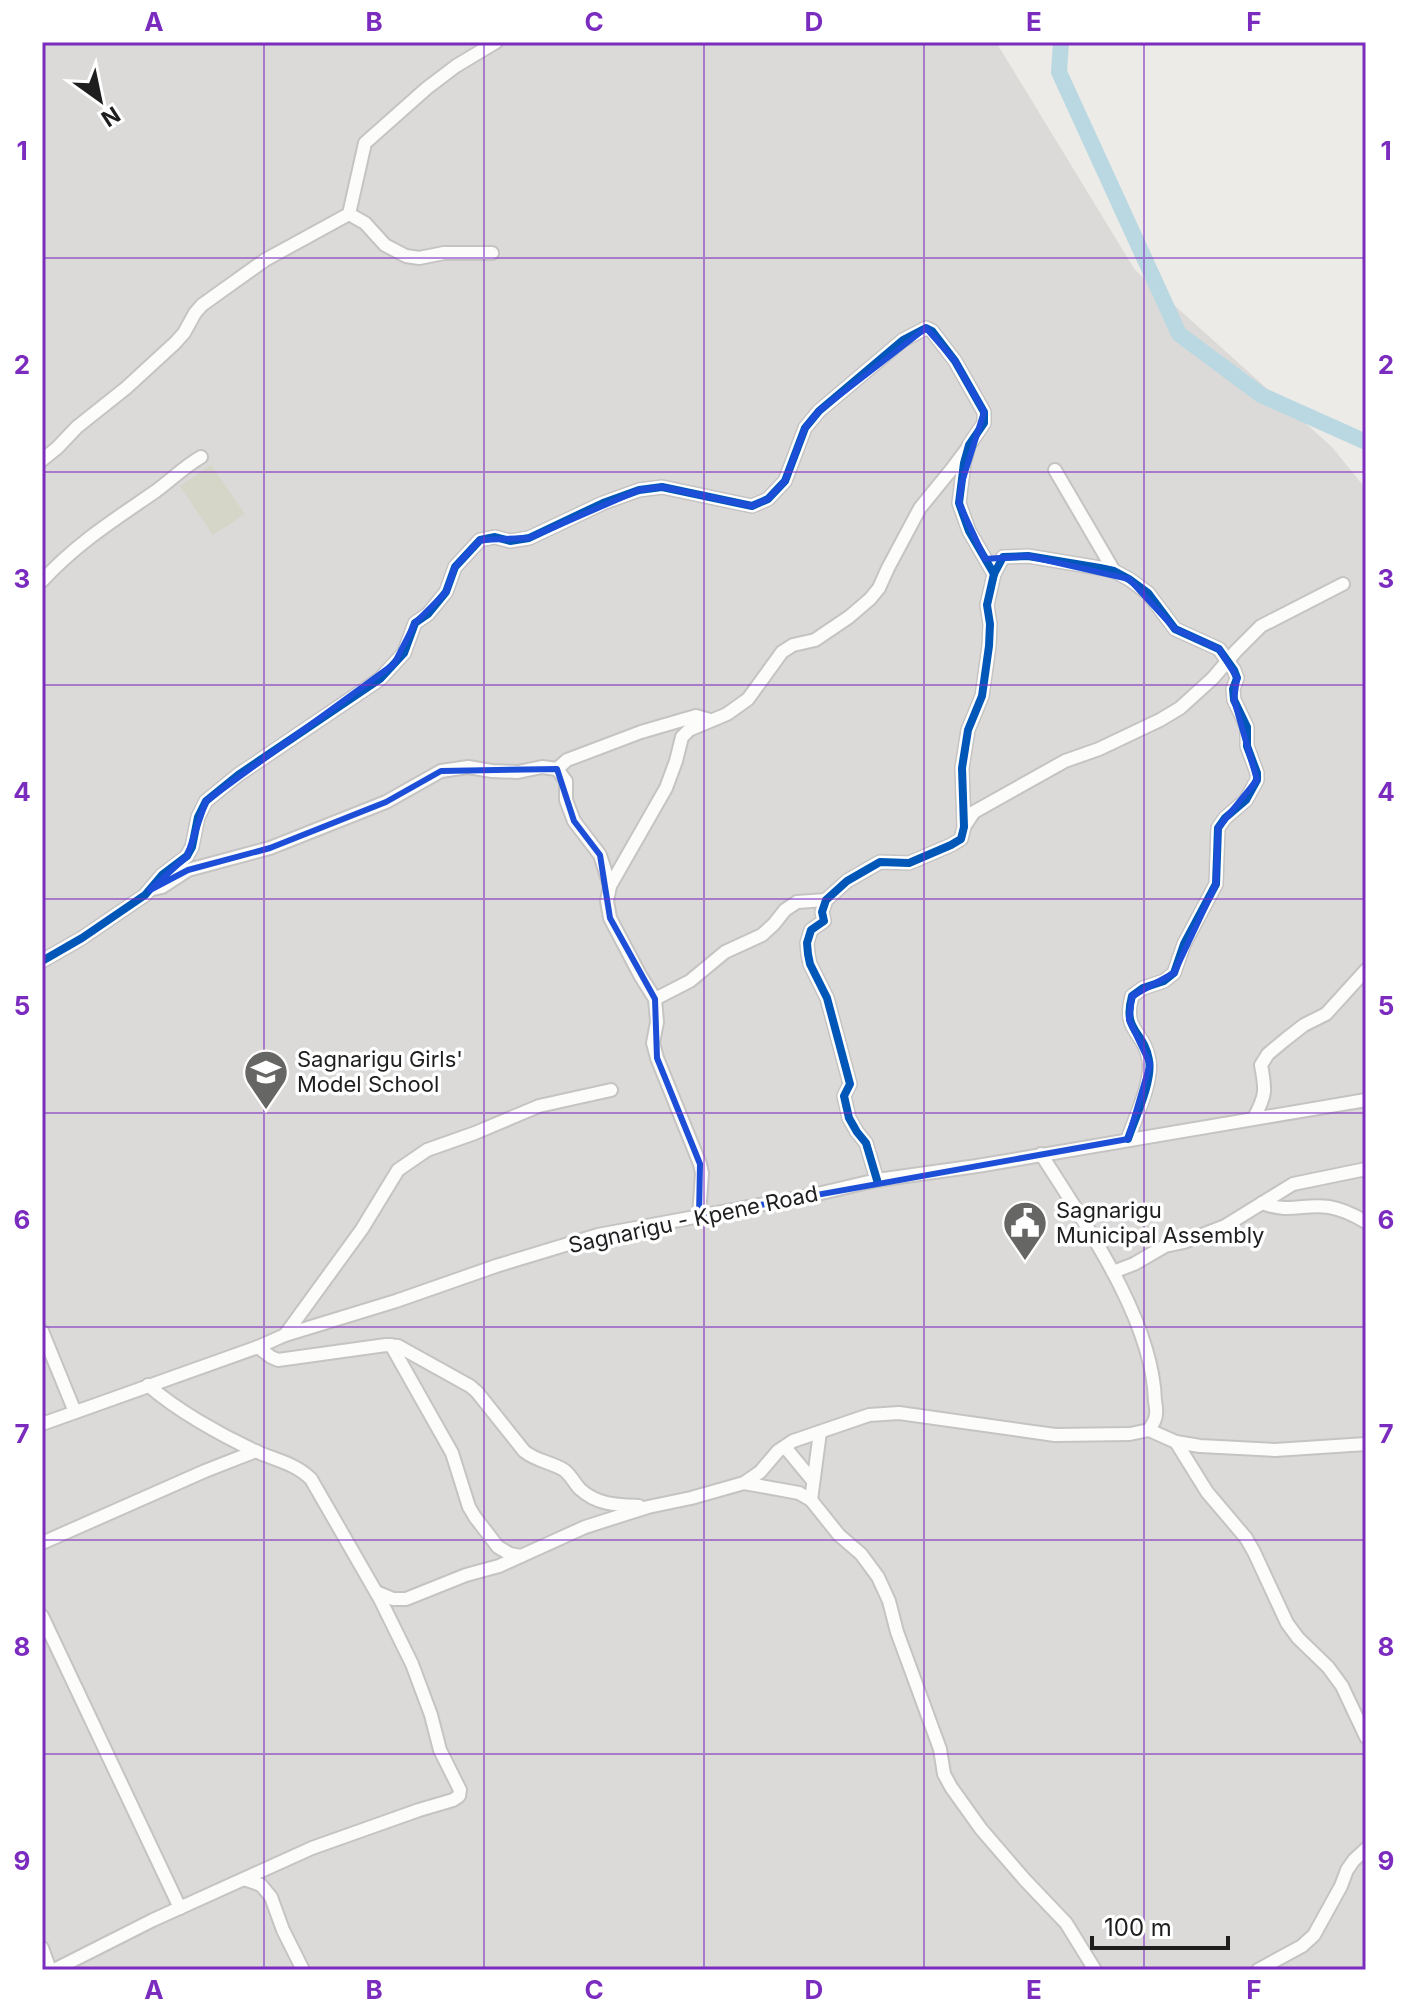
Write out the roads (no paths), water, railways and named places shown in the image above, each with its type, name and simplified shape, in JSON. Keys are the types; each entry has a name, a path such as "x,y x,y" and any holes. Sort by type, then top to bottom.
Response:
{"street":[{"path":"42,460 175,343 202,305 265,260 349,214 365,143 427,88 496,42"},
{"path":"349,214 365,223 385,245 406,256 419,258 444,253 492,253"},
{"path":"42,961 82,938 150,890 162,875 187,856 206,801 238,775 380,679 404,653 415,623 428,614 446,592 455,567 480,540 529,538 639,490 662,487 752,506 768,499 785,481 805,428 819,411 903,340 926,328 932,331 955,361 984,412 984,423 920,508 879,588 870,599 815,640 793,645 782,652 748,699 727,714 689,730 682,737 666,788 610,886 607,901 610,918 655,999 657,1022 653,1043 657,1058 700,1164 699,1216"},
{"path":"969,445 959,503 969,531 994,574"},
{"path":"42,581 90,536 201,457"},
{"path":"1055,470 1114,571"},
{"path":"877,1180 866,1143 849,1118 844,1096 850,1084 827,998 810,964 807,943 811,930 824,921 822,912 826,900 847,881 880,862 909,863 961,839 964,827 962,768 968,730 982,696 989,646 987,605 994,574 1003,557 1012,555 1114,571 1142,587 1175,629 1219,649 1237,678 1233,689 1234,700 1247,727 1247,746 1257,773 1257,780 1246,800 1218,828 1216,884 1184,944 1174,973 1132,996 1129,1020 1146,1048 1150,1064 1146,1087 1128,1139"},
{"path":"964,827 974,812 1065,761 1099,749 1180,708 1261,626 1343,584"},
{"path":"557,769 567,760 641,732 696,716 710,720"},
{"path":"150,890 162,887 188,870 270,848 386,802 441,771 468,767 518,772 542,767 557,769 566,781 566,800 574,821 600,855 610,886"},
{"path":"655,999 690,981 725,952 762,935 785,910 797,902 826,900"},
{"path":"1254,1118 1264,1099 1261,1065 1268,1054 1304,1025 1326,1014 1366,970"},
{"path":"285,1335 362,1229 398,1170 427,1150 539,1106 611,1090"},
{"name":"Sagnarigu - Kpene Road","path":"42,1424 285,1335 598,1235 877,1180 1366,1100"},
{"path":"1041,1154 1091,1233 1134,1317 1151,1365 1155,1388 1156,1419 1149,1430"},
{"path":"1113,1272 1165,1246 1225,1226 1293,1184 1366,1169"},
{"path":"1262,1203 1276,1209 1326,1206 1348,1212 1366,1222"},
{"path":"42,1331 75,1412"},
{"path":"258,1347 278,1360 391,1345 411,1353 470,1386 524,1451 533,1458 562,1468 593,1499 606,1504 648,1507"},
{"path":"391,1345 452,1453 475,1517 502,1551 521,1556"},
{"path":"54,1970 312,1848 453,1800 459,1796 460,1790 440,1750 412,1664 376,1592 311,1479 297,1467 256,1451 184,1412 148,1385"},
{"path":"376,1592 393,1599 406,1599 466,1575 499,1566 585,1527 648,1507 744,1483 793,1441 869,1415 899,1413 1055,1435 1130,1434 1149,1430 1176,1442 1200,1446 1275,1450 1366,1444"},
{"path":"811,1500 820,1432"},
{"path":"1176,1442 1207,1492 1246,1538 1287,1623 1342,1686 1366,1736"},
{"path":"785,1447 813,1481"},
{"path":"42,1543 256,1451"},
{"path":"744,1483 799,1493 811,1500 878,1577 889,1601 897,1632 940,1749 944,1774 951,1787 981,1829 1066,1923 1095,1970"},
{"path":"42,1616 180,1908"},
{"path":"1258,1970 1302,1946 1314,1935 1347,1870 1366,1849"},
{"path":"244,1879 261,1885 271,1897 303,1970"},
{"path":"42,1948 48,1970"}],"waterway":[{"path":"1061,42 1059,72 1179,334 1261,395 1366,442"}],"place":[{"name":"Sagnarigu Girls' Model School","path":"266,1111"},
{"name":"Sagnarigu Municipal Assembly","path":"1025,1262"}]}
